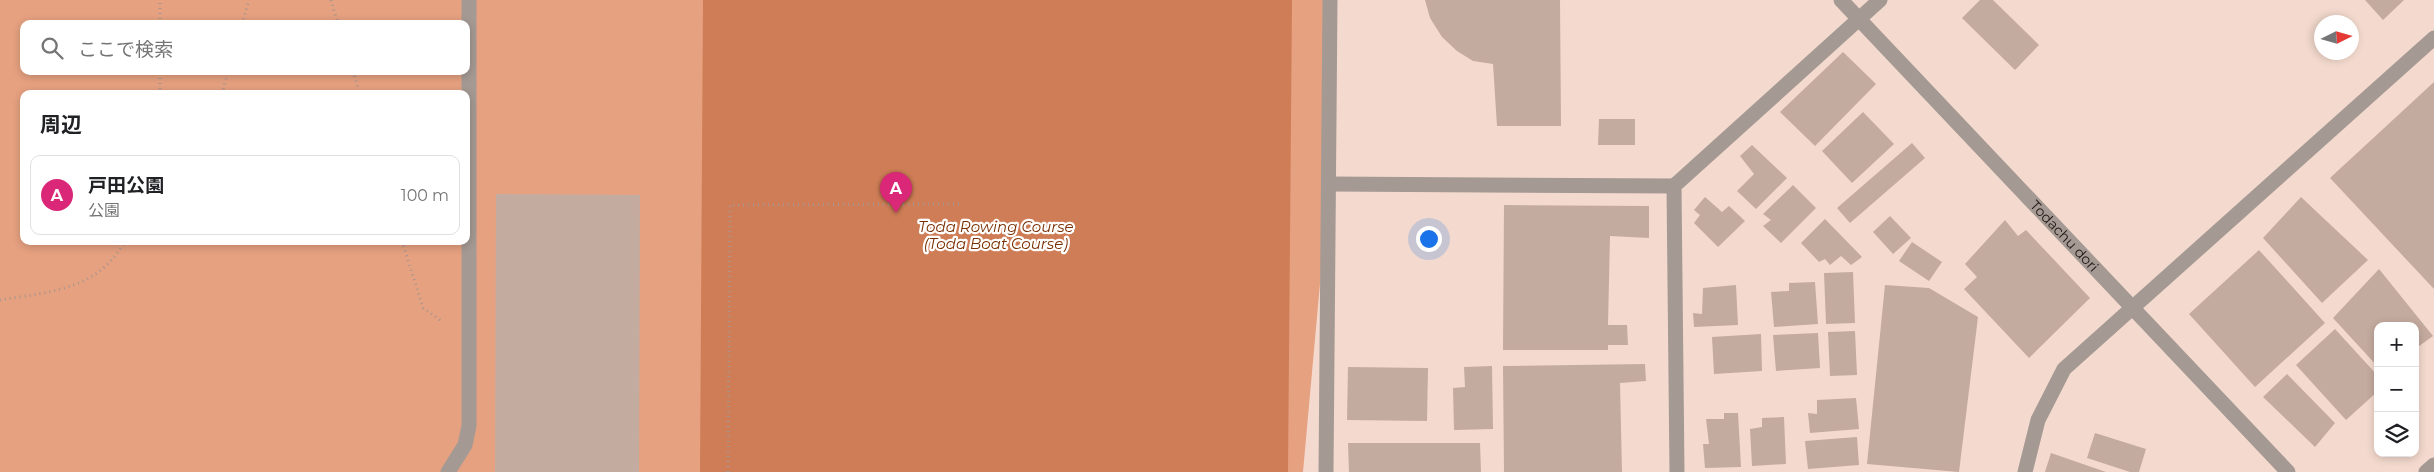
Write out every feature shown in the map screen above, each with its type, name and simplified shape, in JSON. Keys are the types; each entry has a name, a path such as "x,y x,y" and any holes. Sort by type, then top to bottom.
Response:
{"street":[{"path":"469,0 469,20"},
{"path":"1326,472 1330,0"},
{"name":"Todachu dori","path":"1841,0 2288,472"},
{"path":"1329,184 1674,186 1880,0"},
{"path":"2025,472 2038,420 2064,369 2434,38"},
{"path":"469,75 469,90"},
{"path":"1674,186 1677,472"},
{"path":"448,472 465,445 469,426 470,245"},
{"path":"2426,472 2434,465"}],"path":[{"path":"160,0 160,20"},
{"path":"243,20 249,0"},
{"path":"331,0 337,20"},
{"path":"160,75 160,90"},
{"path":"223,90 227,75"},
{"path":"354,75 359,90"},
{"path":"728,472 730,205 958,204"},
{"path":"0,300 54,290 93,276 116,255 123,245"},
{"path":"403,245 423,308 440,322 470,325"}],"shaded area":[{"path":"0,0 1330,0 1329,184 1303,472 0,472"}],"water":[{"name":"Toda Rowing Course (Toda Boat Course)","path":"703,0 1292,0 1288,472 700,472"}],"building":[{"path":"1425,0 1560,0 1561,126 1497,126 1493,64 1473,61 1457,51 1442,37 1430,18"},
{"path":"1980,0 1993,0 2039,45 2015,70 1962,18"},
{"path":"2365,0 2404,0 2383,20"},
{"path":"1843,52 1876,84 1815,146 1780,112"},
{"path":"2434,82 2434,289 2330,178"},
{"path":"1863,112 1894,144 1852,183 1822,151"},
{"path":"1599,119 1635,119 1635,145 1598,145"},
{"path":"1912,143 1925,158 1850,223 1837,208"},
{"path":"1752,145 1787,178 1756,209 1737,191 1754,174 1740,156"},
{"path":"1793,185 1816,208 1781,243 1763,226 1771,220 1763,214"},
{"path":"496,194 640,195 639,472 495,472"},
{"path":"1705,197 1722,212 1729,206 1745,221 1718,247 1694,223 1700,215 1694,210"},
{"path":"2301,197 2368,260 2322,303 2263,238"},
{"path":"1504,205 1649,206 1649,238 1610,236 1608,325 1627,325 1628,345 1608,345 1608,350 1503,350"},
{"path":"1890,216 1911,238 1893,254 1873,232"},
{"path":"1825,219 1862,257 1851,265 1841,256 1830,265 1825,259 1819,262 1801,243"},
{"path":"2005,220 2018,236 2026,230 2090,298 2029,358 1964,289 1977,277 1965,264"},
{"path":"1912,242 1942,262 1929,281 1899,261"},
{"path":"2259,250 2325,323 2255,387 2189,314"},
{"path":"2379,269 2433,336 2419,346 2419,322 2374,322 2374,363 2333,318"},
{"path":"1853,272 1855,323 1826,324 1824,273"},
{"path":"1815,282 1818,324 1774,327 1771,292 1789,291 1789,283"},
{"path":"1736,285 1738,325 1694,327 1693,313 1702,314 1703,288"},
{"path":"1885,285 1929,288 1978,317 1959,472 1867,464"},
{"path":"2335,329 2374,372 2374,395 2346,420 2296,365"},
{"path":"1855,331 1857,375 1830,376 1828,332"},
{"path":"1818,333 1820,368 1776,371 1773,335"},
{"path":"1761,334 1762,371 1714,374 1712,337"},
{"path":"1645,364 1646,381 1620,383 1622,472 1504,472 1503,366"},
{"path":"1492,366 1493,429 1454,430 1453,388 1465,387 1464,367"},
{"path":"1348,367 1428,368 1427,421 1347,420"},
{"path":"2287,374 2335,423 2315,447 2263,397"},
{"path":"1856,398 1859,429 1810,433 1808,413 1817,414 1817,400"},
{"path":"1724,413 1738,413 1741,467 1705,468 1703,444 1709,444 1706,419 1724,419"},
{"path":"1784,417 1786,464 1752,466 1750,429 1762,427 1762,418"},
{"path":"2095,433 2146,449 2139,472 2130,472 2087,458"},
{"path":"1857,437 1859,465 1808,469 1805,441"},
{"path":"1348,443 1480,443 1481,472 1349,472"},
{"path":"2051,453 2106,472 2045,472"}],"place":[{"name":"戸田公園","path":"896,213"}]}
